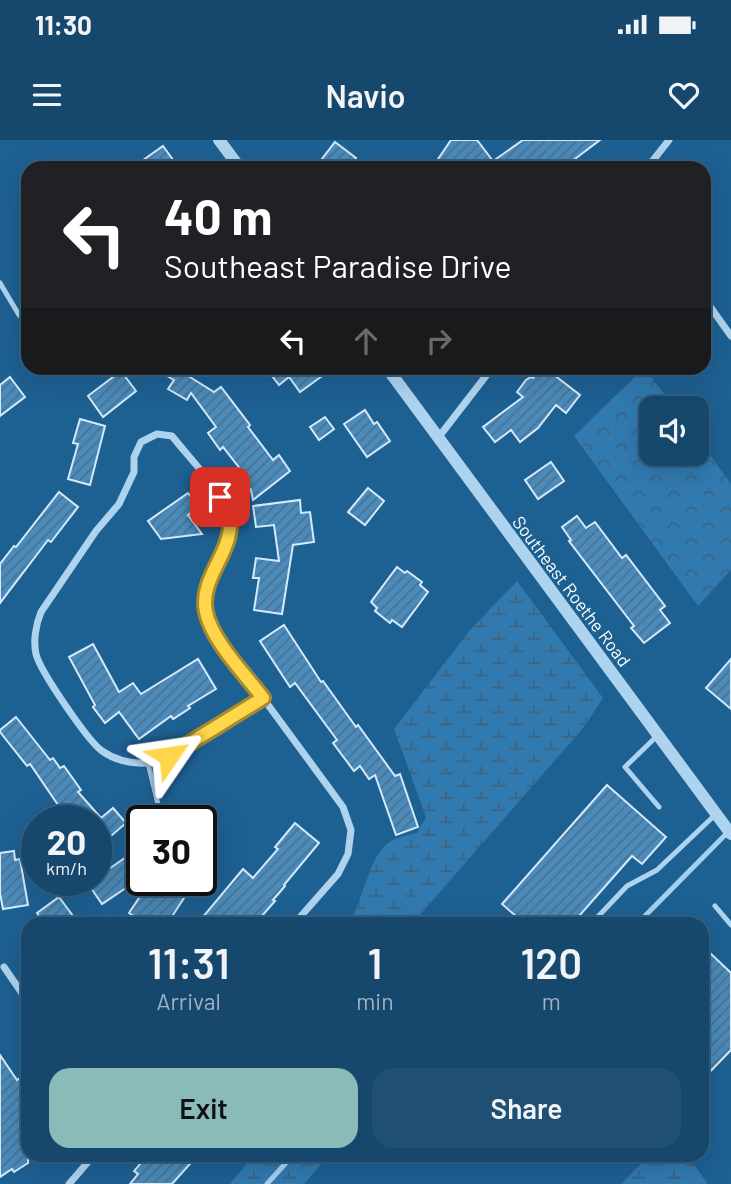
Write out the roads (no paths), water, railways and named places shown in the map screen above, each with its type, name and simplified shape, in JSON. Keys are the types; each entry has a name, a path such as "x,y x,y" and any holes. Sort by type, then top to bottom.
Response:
{"street":[{"path":"219,140 235,161"},
{"path":"652,161 669,140"},
{"path":"711,308 731,336"},
{"name":"Southeast Roethe Road","path":"392,375 731,834"},
{"path":"438,438 487,375"},
{"path":"263,698 169,756 148,763 132,764 115,759 99,749 46,677 36,653 36,626 41,612 96,531 119,504 134,472 134,457 141,442 157,434 172,436 220,497 230,521 228,540 210,579 205,598 206,613 215,635 263,698 343,807 351,830 348,854 338,874 300,917"},
{"path":"4,967 21,992"},
{"path":"69,1184 88,1162"}],"lane":[{"path":"0,283 21,317"},
{"path":"658,735 625,767 659,807"},
{"path":"148,763 158,805"},
{"path":"598,917 627,886 657,870 716,814"},
{"path":"715,906 731,925"}],"waterway":[{"path":"644,917 729,831"},
{"path":"267,1184 287,1162"}]}
